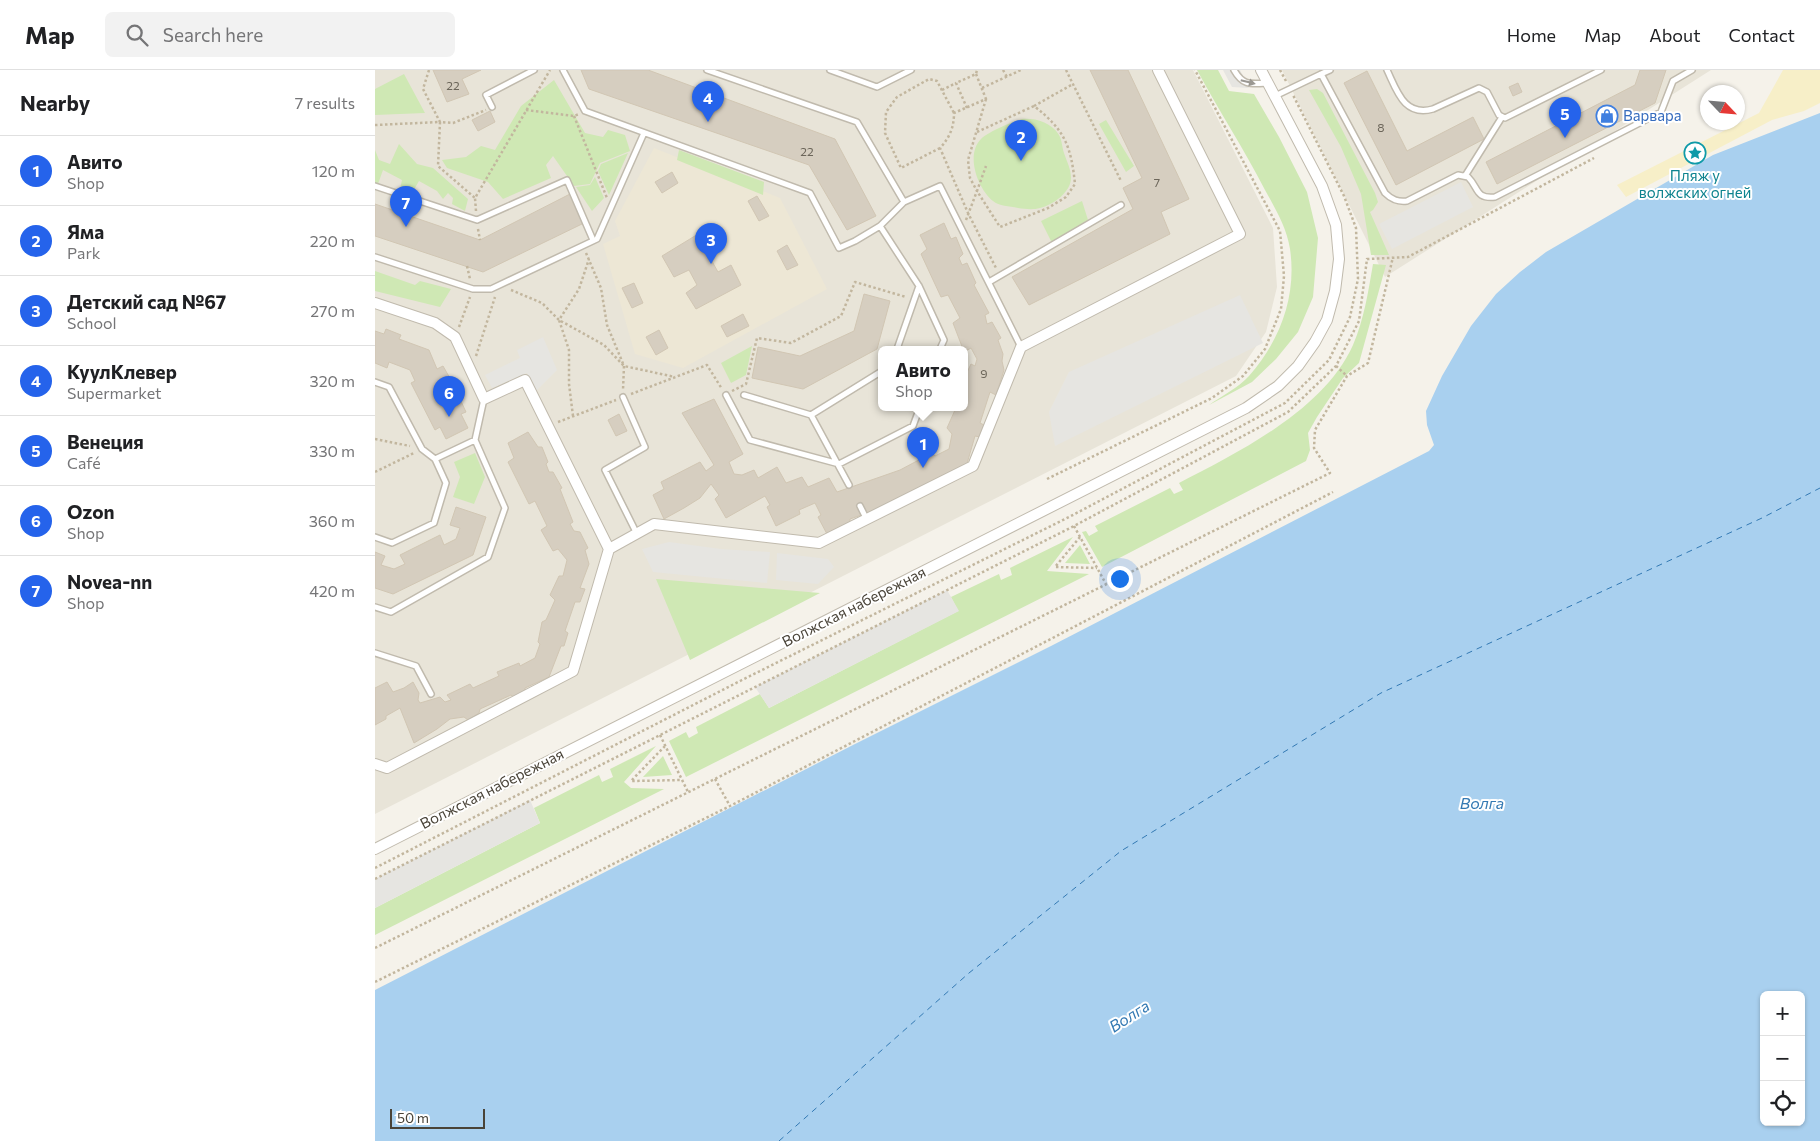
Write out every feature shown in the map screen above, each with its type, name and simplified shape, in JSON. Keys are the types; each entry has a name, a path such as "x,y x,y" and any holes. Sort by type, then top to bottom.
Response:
{"street":[{"path":"609,549 654,524 819,543 867,520 973,466 1021,347 1240,234 1158,70"},
{"name":"Волжская набережная","path":"375,849 1246,408 1278,386 1298,366 1315,342 1327,320 1335,291 1339,259 1336,225 1322,186 1261,70"},
{"path":"375,303 435,323 455,337 484,399 525,380 609,549 573,671 387,768 375,764"}],"lane":[{"path":"492,107 486,95 534,70"},
{"path":"563,70 585,111 810,193 839,248 880,226 904,202 940,186 1021,347"},
{"path":"707,70 857,122 904,202"},
{"path":"830,70 877,86 911,70"},
{"path":"1234,70 1239,79 1248,84 1268,83"},
{"path":"1275,96 1329,70"},
{"path":"1387,70 1403,101 1413,109 1426,111 1433,109 1479,88 1487,92 1497,113 1502,117 1508,117 1601,70"},
{"path":"1321,74 1389,197 1398,201 1407,201 1458,175 1465,176 1471,180 1478,193 1485,197 1495,197 1661,112 1673,81 1692,70"},
{"path":"1465,176 1502,117"},
{"path":"375,257 473,289 491,288 499,285 597,239 644,133"},
{"path":"375,186 477,220 567,180 593,240"},
{"path":"989,282 1121,205"},
{"path":"880,226 919,286 944,340 941,346"},
{"path":"898,346 919,286"},
{"path":"811,415 878,373"},
{"path":"375,382 389,387 422,449 435,459 446,483 433,523 392,543 375,537"},
{"path":"726,395 749,440 839,464 913,426 919,411"},
{"path":"744,395 811,415 849,485"},
{"path":"623,397 645,446 605,470 637,534"},
{"path":"375,607 391,612 488,557 505,508 475,440 484,399"},
{"path":"435,459 475,440"},
{"path":"860,506 867,520"},
{"path":"375,653 416,666 431,694"}],"path":[{"path":"429,70 423,89 440,122 438,166 475,198"},
{"path":"480,240 475,198 550,70"},
{"path":"977,70 976,74 986,99 968,160 970,178 1000,227 1048,208 1066,197 1075,184 1072,161 1061,131 1034,106"},
{"path":"1003,70 1007,76"},
{"path":"982,88 1021,70"},
{"path":"1066,70 1121,181"},
{"path":"1047,479 1212,398 1243,376 1265,349 1281,309 1284,276 1280,231 1195,70"},
{"path":"375,868 742,680 1069,517 1285,403 1329,360 1350,317 1358,279 1356,228 1344,196 1280,70"},
{"path":"942,90 976,74"},
{"path":"929,79 937,80 954,113 954,125 948,140 940,148 901,168 885,133 886,112 897,97 929,79"},
{"path":"956,84 967,108"},
{"path":"977,132 1034,106 1073,84"},
{"path":"954,113 986,99"},
{"path":"375,125 453,123 475,116 492,107"},
{"path":"526,110 574,116 585,111"},
{"path":"574,116 611,208"},
{"path":"940,148 968,213 1000,275"},
{"path":"375,879 1074,526 1288,412 1335,366 1359,321 1367,259 1408,257 1602,153"},
{"path":"962,229 985,166"},
{"path":"583,245 601,288 607,325 624,366 623,397"},
{"path":"375,948 1330,473 1314,448 1315,430 1347,376 1367,362 1393,258"},
{"path":"559,320 579,289 589,259"},
{"path":"455,337 473,289 467,266"},
{"path":"547,426 707,365 726,395 746,384 757,338 791,343 841,316 855,282 914,300"},
{"path":"471,372 499,285 541,303 559,320 604,345 624,366 675,377"},
{"path":"559,320 569,350 569,384 573,416"},
{"path":"1335,366 1347,376"},
{"path":"375,439 422,449"},
{"path":"375,472 422,449"},
{"path":"375,982 729,806 1333,492"},
{"path":"1074,526 1106,584"},
{"path":"1080,537 1055,567 1097,568"},
{"path":"660,735 688,792"},
{"path":"665,746 631,781 682,780"},
{"path":"715,779 729,806"}],"shaded area":[{"path":"375,70 1193,70 1273,228 1277,287 1266,332 1236,376 375,814"},
{"path":"1223,70 1240,70 1249,88 1232,87"},
{"path":"1282,70 1711,70 1385,277"},
{"path":"654,148 780,198 827,289 683,368 635,354 603,244 620,236 615,221"},
{"path":"1461,182 1473,207 1392,249 1379,224"},
{"path":"1240,295 1263,343 1055,446 1049,412 1069,372"},
{"path":"543,337 557,370 536,391 527,373 492,388 485,375 520,358 517,350"},
{"path":"669,542 721,549 770,552 767,583 653,572 642,549"},
{"path":"777,553 828,559 834,567 818,584 776,580"},
{"path":"947,590 959,611 769,708 755,687"},
{"path":"530,800 540,823 375,908 375,879"}],"green space":[{"path":"1197,70 1218,70 1229,91 1254,94 1279,137 1307,192 1318,238 1313,297 1298,332 1276,359 1252,382 1209,405 1245,380 1269,348 1284,317 1291,284 1292,267 1290,249 1280,218"},
{"path":"404,74 425,113 375,115 375,89"},
{"path":"554,80 585,133 603,137 608,130 625,135 630,151 600,163 590,184 574,186 553,156 546,165 551,178 503,199 488,182 447,168 442,160 466,157 481,146 495,150 521,106"},
{"path":"1317,89 1323,93 1375,193 1378,202 1370,212 1389,255 1371,255 1361,194 1341,147 1309,90"},
{"path":"1022,119 1042,122 1056,131 1061,139 1071,178 1065,193 1050,204 1037,209 1018,208 995,203 988,196 975,172 974,154 976,146 981,139 994,130"},
{"path":"1106,120 1134,166 1126,172 1099,124"},
{"path":"399,144 417,164 433,168 468,199 465,211 452,204 453,198 448,193 443,199 437,191 419,181 412,193 400,189 402,180 383,170 378,184 375,182 375,150 379,160 390,164"},
{"path":"679,150 764,182 763,195 677,160"},
{"path":"628,153 609,195 598,171 601,164"},
{"path":"595,177 604,198 592,211 576,187 590,185"},
{"path":"1082,201 1088,220 1052,243 1041,221"},
{"path":"1373,264 1386,265 1359,363 1343,378 1308,433 1310,450 1306,461 1102,567 1082,532 1086,531 1089,536 1098,531 1095,526 1170,488 1174,494 1183,490 1179,483 1227,458 1278,427 1322,390 1340,368 1353,345 1363,316"},
{"path":"375,271 415,285 420,281 451,289 440,307 375,291"},
{"path":"752,346 746,375 731,383 721,363"},
{"path":"475,453 485,477 474,504 453,497 460,477 454,462"},
{"path":"1073,537 1047,571 1089,574 686,777 669,741 686,732 689,738 698,733 696,727 760,694 769,708 958,611 951,597 999,574 1001,580 1012,575 1010,568"},
{"path":"1080,545 1090,564 1065,563"},
{"path":"656,579 820,593 690,660"},
{"path":"656,746 624,782 631,788 664,789 375,935 375,908 540,823 534,808 599,775 602,782 613,777 610,769"},
{"path":"663,756 672,775 643,777"}],"sand":[{"name":"Пляж у волжских огней","path":"1783,70 1820,70 1820,103 1804,111 1772,120 1626,197 1617,185 1725,130 1745,130 1745,120 1759,113"}],"water":[{"name":"Волга","path":"1820,113 1820,1141 375,1141 375,990 853,745 1051,646 1429,451 1434,445 1427,425 1426,411 1442,376 1471,326 1496,294 1546,252 1713,155"}],"building":[{"path":"433,70 481,70 462,79 469,94 447,102"},
{"path":"581,70 648,70 835,139 876,216 847,230 809,165 589,89"},
{"path":"1090,70 1128,70 1189,199 1161,212 1170,234 1029,305 1012,277 1133,209 1123,188 1142,178"},
{"path":"1640,70 1666,70 1655,103 1497,184 1486,162 1635,85"},
{"path":"1367,71 1407,151 1473,117 1484,139 1396,185 1344,83"},
{"path":"1518,83 1522,92 1513,96 1509,87"},
{"path":"490,111 495,122 478,131 472,120"},
{"path":"672,172 678,183 662,193 655,182"},
{"path":"570,194 584,223 483,272 375,236 375,204 480,240"},
{"path":"757,196 769,216 759,221 748,201"},
{"path":"944,223 951,239 956,237 963,254 959,258 962,265 967,263 976,283 974,285 989,313 985,315 987,324 992,322 1001,338 998,340 1003,354 1004,370 996,395 990,392 980,423 984,425 980,437 975,436 966,467 939,477 941,482 879,509 850,519 850,522 827,534 818,517 821,515 815,503 799,510 800,514 776,526 767,507 770,505 765,496 726,518 715,499 719,495 711,484 700,498 664,519 653,495 664,489 661,482 700,462 706,471 714,465 682,413 714,399 743,454 729,462 734,474 742,475 754,470 758,478 777,467 786,483 802,477 808,487 829,478 837,492 900,470 932,453 935,456 949,449 952,434 947,428 955,411 968,411 968,370 971,364 975,366 977,359 971,348 968,350 968,346 962,346 953,323 960,318 948,295 941,297 921,254 927,249 920,235"},
{"path":"708,228 720,248 709,256 718,272 731,265 741,285 696,309 686,293 697,285 689,270 674,277 662,256"},
{"path":"787,245 798,265 787,270 777,251"},
{"path":"634,283 643,303 632,308 622,288"},
{"path":"864,294 890,301 877,349 803,389 752,378 758,347 800,356 854,331"},
{"path":"743,314 749,326 727,337 721,326"},
{"path":"386,329 401,335 399,339 429,350 437,369 443,366 451,380 446,383 453,399 459,397 466,412 461,414 468,428 446,439 440,427 435,430 411,383 415,381 410,370 389,362 387,368 375,363 375,331 384,334"},
{"path":"659,330 668,348 656,355 646,337"},
{"path":"619,414 627,431 616,436 608,420"},
{"path":"528,432 538,447 542,447 548,462 546,464 549,472 553,472 562,488 560,489 573,522 570,524 574,531 580,532 588,548 585,550 589,564 580,588 585,589 580,602 575,602 565,631 568,633 564,646 561,646 549,677 525,688 525,693 516,699 511,695 480,709 479,713 468,720 464,717 450,719 414,743 400,708 375,725 375,688 387,682 393,692 413,682 419,693 418,700 420,703 440,697 445,702 451,700 447,695 470,684 473,688 499,676 497,672 519,663 520,666 535,658 540,644 538,642 542,622 546,620 555,600 550,595 559,576 563,576 567,560 558,549 553,551 541,530 547,526 535,501 529,504 508,462 514,458 508,443"},
{"path":"456,507 486,517 473,555 393,594 375,588 375,552 385,556 381,565 394,569 405,564 400,555 440,535 444,545 456,539 460,528 450,525"}],"ferry route":[{"path":"779,1141 969,973 1121,851 1381,693 1762,518 1820,488"}],"place":[{"name":"Варвара","path":"1607,116"},
{"name":"КуулКлевер","path":"708,122"},
{"name":"Венеция","path":"1565,138"},
{"name":"Пляж у волжских огней","path":"1695,153"},
{"name":"Яма","path":"1021,161"},
{"name":"Novea-nn","path":"406,227"},
{"name":"Детский сад №67","path":"711,264"},
{"name":"Ozon","path":"449,417"},
{"name":"Авито","path":"923,468"}]}
